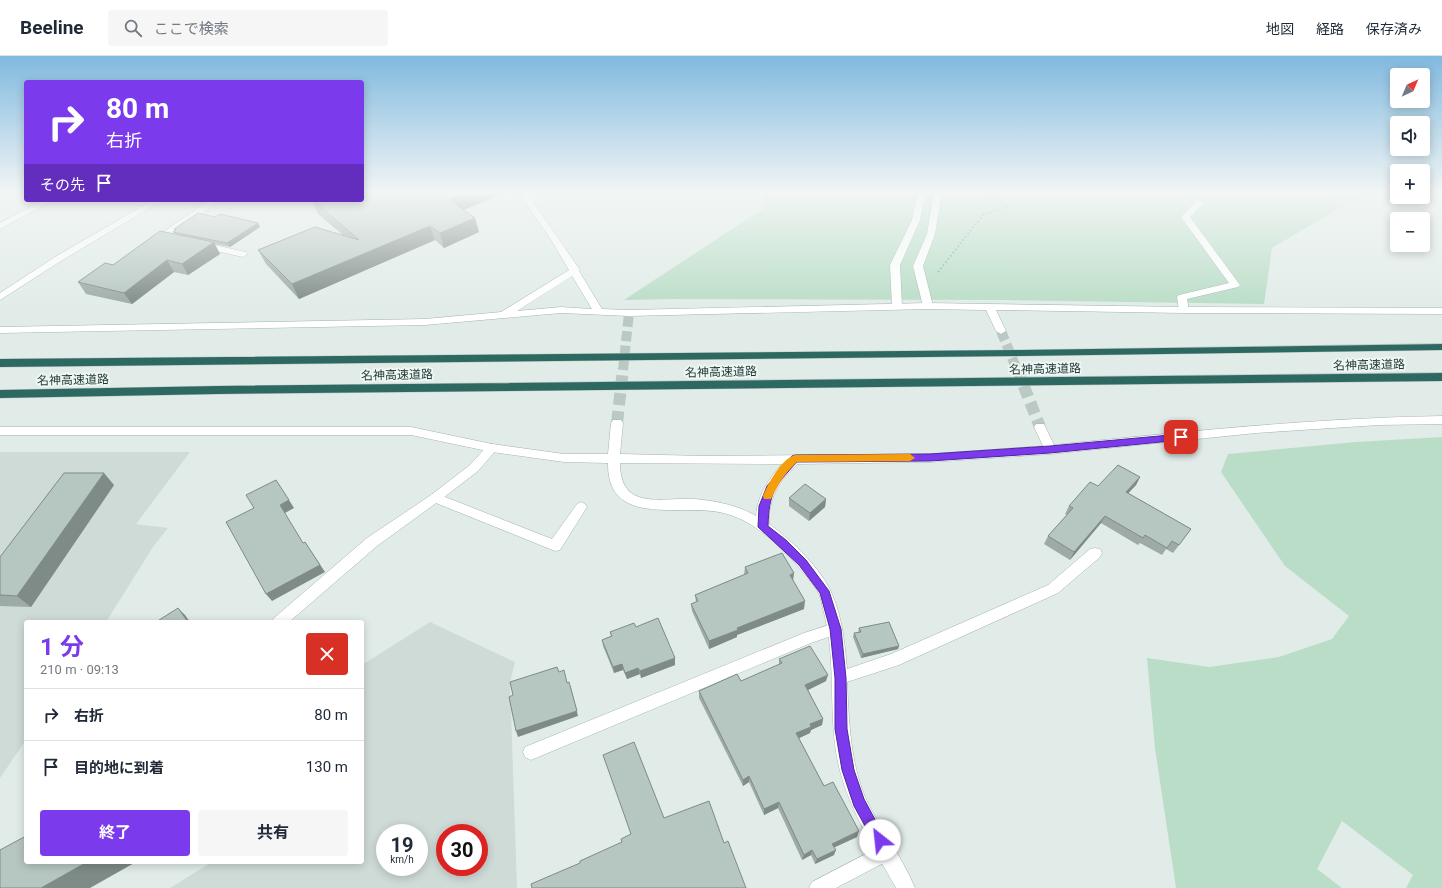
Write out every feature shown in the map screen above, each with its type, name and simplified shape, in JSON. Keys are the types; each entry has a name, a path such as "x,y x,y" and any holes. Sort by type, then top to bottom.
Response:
{"highway":[{"name":"名神高速道路","path":"0,363 1442,347"},
{"name":"名神高速道路","path":"0,394 1442,378"}],"street":[{"path":"0,297 58,259 106,231"},
{"path":"171,231 162,237 177,240"},
{"path":"548,231 575,270 600,312"},
{"path":"897,306 896,265 911,231"},
{"path":"928,306 918,266 931,231"},
{"path":"1184,310 1182,297 1235,285 1195,231"},
{"path":"191,243 243,254"},
{"path":"502,316 575,270"},
{"path":"0,330 425,322 561,310 629,313 928,306 1184,310 1442,311"},
{"path":"990,308 1001,331"},
{"path":"0,431 169,430 233,432 411,430 492,448 564,458 705,460 930,458 1050,450 1264,429 1379,421 1442,420"},
{"path":"617,422 615,481 620,491 629,500 647,505 692,504 718,506 746,516 783,543 802,562 824,591 835,629 840,678 841,729 848,770 859,802 906,888"},
{"path":"1040,427 1050,450"},
{"path":"281,620 372,542 435,498 474,468 492,448"},
{"path":"763,527 764,506 771,486 785,467 795,458"},
{"path":"435,498 555,546 581,507"},
{"path":"840,678 894,660 1053,589 1095,553"},
{"path":"531,752 809,637 835,629"},
{"path":"818,888 887,852"}],"path":[{"path":"922,280 935,275 970,231"}],"shaded area":[{"path":"0,452 190,452 136,524 168,528 153,547 107,620 24,620 24,743 0,778"},
{"path":"430,622 515,662 510,682 517,888 170,888 209,864 364,864 364,664"}],"green space":[{"path":"729,231 1301,231 1272,248 1264,304 1007,300 624,300"},
{"path":"1442,437 1442,888 1406,888 1413,875 1342,821 1317,869 1342,888 1176,888 1155,748 1147,658 1209,667 1279,657 1332,639 1349,616 1285,566 1221,472 1228,454 1356,442"}],"building":[{"path":"160,231 214,242 182,264 167,260 124,293 78,282 105,263 113,265"},
{"path":"175,231 246,231 227,243 173,232"},
{"path":"306,231 328,231 359,240 348,231 419,231 292,284 258,250"},
{"path":"1118,465 1140,477 1126,492 1191,529 1179,545 1172,541 1167,548 1145,535 1143,538 1105,516 1074,552 1048,536 1073,508 1069,506 1090,482 1098,486"},
{"path":"64,473 104,473 17,596 0,595 0,557"},
{"path":"276,480 289,500 280,505 303,543 305,542 320,565 266,594 226,522 254,508 246,495"},
{"path":"805,484 826,499 810,513 789,498"},
{"path":"782,553 794,573 790,575 805,601 737,628 738,630 709,641 691,604 698,601 695,595 748,573 745,567"},
{"path":"178,608 187,620 159,620"},
{"path":"658,618 675,658 640,671 638,668 625,673 622,664 613,667 602,640 612,636 610,632 634,623 636,627"},
{"path":"889,622 899,646 863,654 854,633 861,632 859,628"},
{"path":"810,646 828,675 805,685 823,719 810,724 811,727 796,733 824,786 833,782 859,831 832,844 836,850 817,859 812,850 804,855 779,802 764,809 749,776 743,780 699,691 737,674 741,681 782,663 779,659"},
{"path":"557,667 559,672 564,670 577,711 516,731 509,697 513,695 510,682"},
{"path":"634,742 664,818 709,801 724,843 728,841 746,888 532,888 531,884 580,863 580,861 622,842 621,839 631,834 603,755"},
{"path":"24,837 24,864 83,864 41,888 0,888 0,850"}],"tunnel":[{"path":"623,370 629,313"},
{"path":"1001,331 1017,370"},
{"path":"617,423 623,369"},
{"path":"1017,369 1040,427"}],"slow traffic":[{"path":"767,496 771,486 785,467 795,458 910,458"}],"route":[{"path":"880,840 859,802 848,770 841,729 840,678 835,629 824,591 802,562 783,543 763,527 764,506 771,486 778,476 795,458 930,458 1050,450 1181,437"}]}
